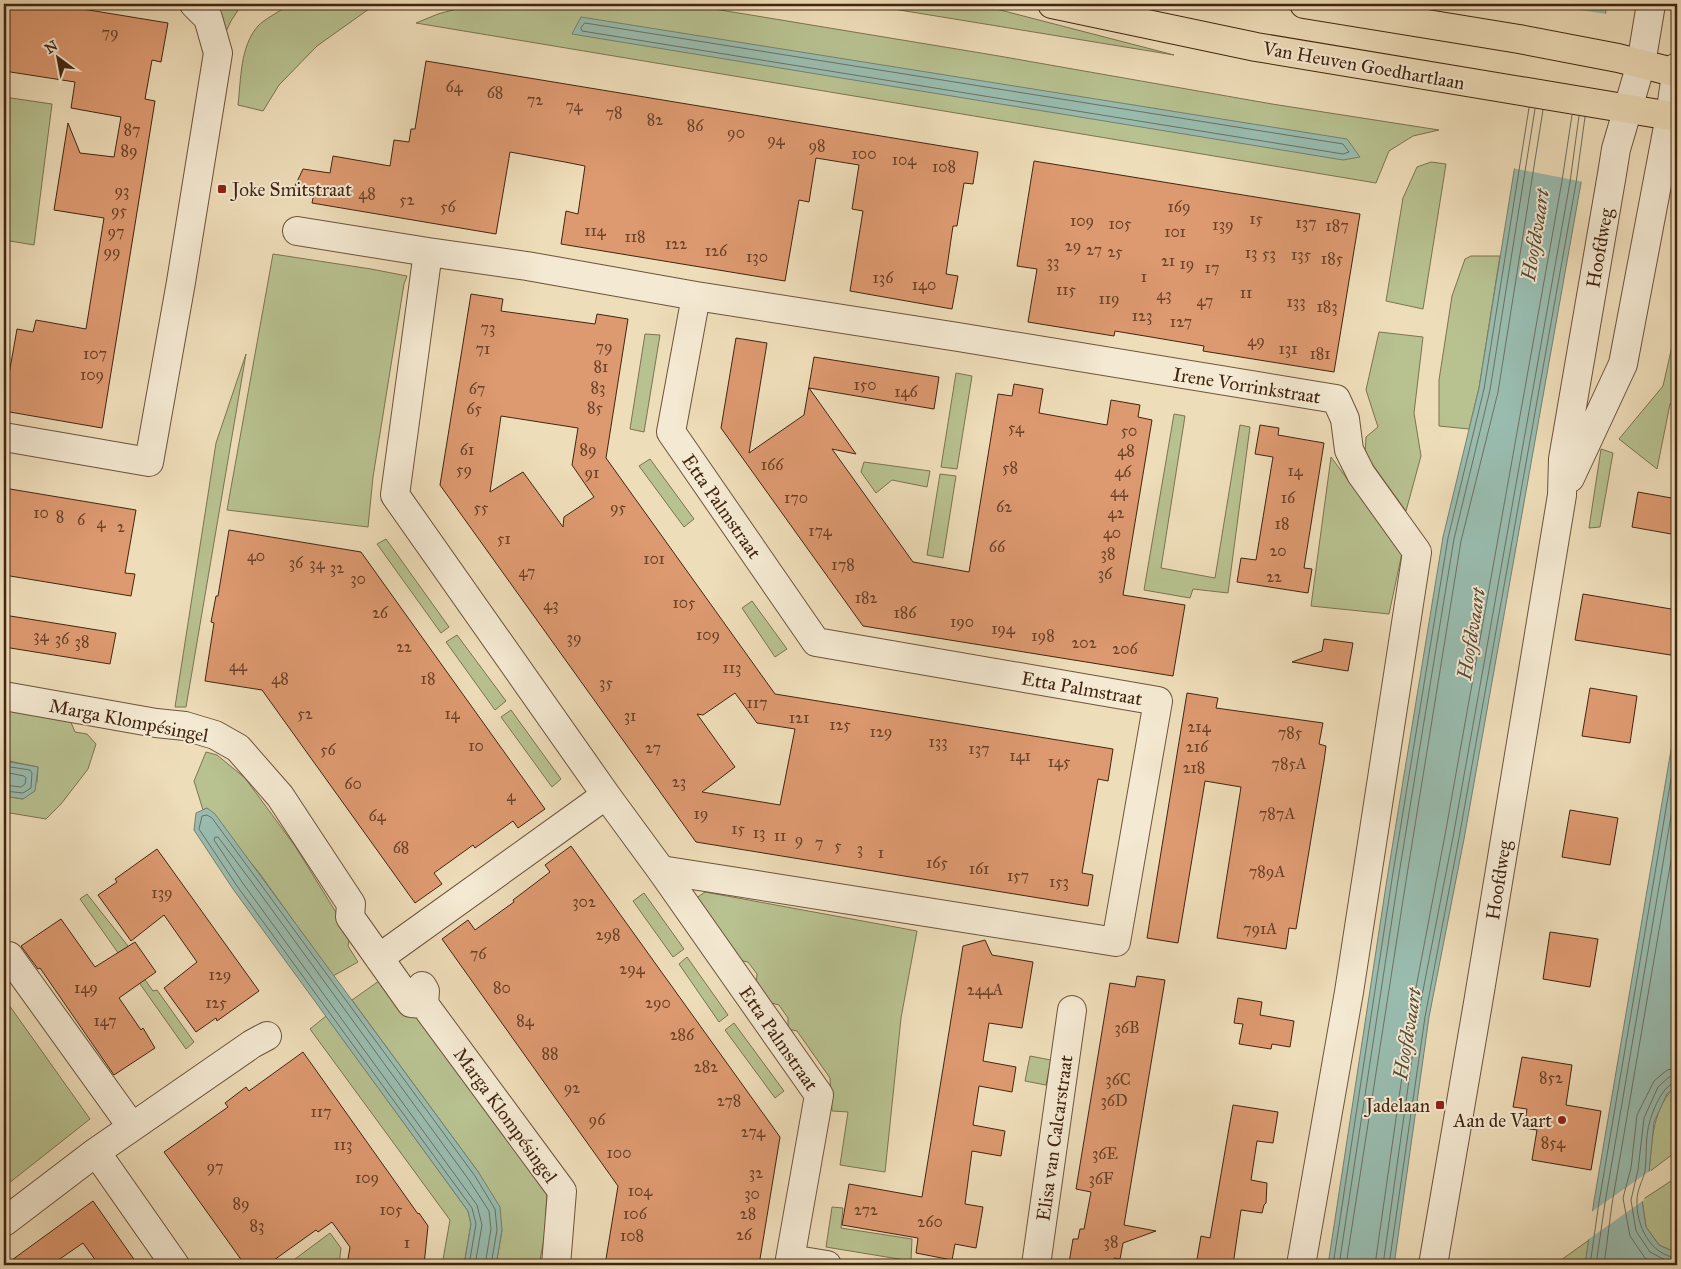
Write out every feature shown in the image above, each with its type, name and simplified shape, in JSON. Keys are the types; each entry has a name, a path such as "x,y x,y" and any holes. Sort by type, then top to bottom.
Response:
{"main road":[{"name":"Van Heuven Goedhartlaan","path":"1052,4 1256,47 1674,117"},
{"path":"1304,4 1519,39 1677,71"}],"street":[{"path":"4,437 149,462 181,282 218,53 208,18 194,4"},
{"name":"Hoofdweg","path":"1433,1265 1562,495 1563,459 1616,149 1619,108 1630,61 1651,4"},
{"name":"Hoofdweg","path":"1562,495 1623,364 1674,117 1677,71"},
{"path":"297,231 527,266 696,296"},
{"name":"Etta Palmstraat","path":"428,252 395,496 819,1095 790,1262"},
{"name":"Etta Palmstraat","path":"661,870 1116,942 1158,701 816,642 671,432 696,296"},
{"name":"Irene Vorrinkstraat","path":"696,296 1336,399 1344,419 1349,450 1361,474 1417,552 1349,992 1301,1265"},
{"name":"Marga Klompésingel","path":"4,696 156,723 185,726 215,735 238,748 280,796 351,904 350,917 387,952 411,1003 424,1004 562,1191 556,1265"},
{"path":"387,952 606,796"},
{"path":"10,956 132,1127"},
{"name":"Elisa van Calcarstraat","path":"1036,1265 1072,1010"},
{"path":"4,1222 96,1152 252,1044 267,1036"},
{"path":"96,1152 175,1265"},
{"path":"790,1262 827,1265"}],"green space":[{"path":"211,4 242,4 222,40 222,16"},
{"path":"290,4 376,4 317,46 279,85 263,111 238,105 242,64 252,34 260,24"},
{"path":"475,4 684,4 993,55 1272,104 1439,130 1413,136 1389,151 1376,183 416,23 438,14"},
{"path":"862,4 977,4 1174,55 881,7"},
{"path":"4,97 52,104 34,245 4,240"},
{"path":"1431,162 1446,164 1423,309 1386,301 1403,198 1417,167"},
{"path":"273,254 407,276 404,284 373,477 368,527 227,510"},
{"path":"1471,256 1500,256 1479,388 1469,429 1439,426 1439,380 1452,296 1465,259"},
{"path":"1677,324 1677,397 1670,404 1657,469 1619,439 1663,386"},
{"path":"1379,332 1423,337 1414,413 1421,456 1406,511 1365,454 1366,437 1378,427 1366,390"},
{"path":"645,334 660,335 644,432 630,429"},
{"path":"246,354 186,707 175,707 216,443"},
{"path":"956,373 972,376 957,469 941,467"},
{"path":"1174,414 1185,416 1161,568 1215,578 1240,425 1250,427 1228,593 1193,589 1190,598 1144,590"},
{"path":"1601,449 1613,453 1600,527 1589,528"},
{"path":"1331,457 1402,553 1389,614 1311,606"},
{"path":"650,459 694,519 684,527 639,466"},
{"path":"864,462 930,471 927,487 892,480 876,493 861,472"},
{"path":"940,474 956,476 943,558 927,555"},
{"path":"386,539 449,627 441,633 377,544"},
{"path":"752,601 787,649 775,657 742,608"},
{"path":"457,635 506,701 495,710 446,642"},
{"path":"4,704 67,713 75,732 87,734 96,744 88,769 61,804 46,819 4,812 4,796 23,799 37,782 38,767 4,760"},
{"path":"511,710 561,779 552,787 501,717"},
{"path":"206,752 217,755 245,778 295,846 350,935 348,946 358,962 333,976 260,874 207,808 203,810 194,781"},
{"path":"705,892 917,931 901,1018 885,1172 840,1165 848,1112 832,1111 830,1078 797,1031 788,1029 788,1018 779,1005 768,1002 756,986 757,974 748,962 738,960 695,899"},
{"path":"644,893 684,949 673,957 633,901"},
{"path":"87,894 128,946 124,950 153,991 157,990 194,1042 186,1049 80,899"},
{"path":"687,957 728,1015 719,1022 679,964"},
{"path":"386,976 547,1191 545,1234 539,1265 496,1265 502,1230 479,1173 352,1000"},
{"path":"4,998 90,1119 4,1187"},
{"path":"326,1016 468,1211 471,1224 464,1265 442,1265 450,1220 310,1029"},
{"path":"734,1023 784,1091 775,1098 725,1030"},
{"path":"1030,1056 1051,1060 1046,1085 1025,1081"},
{"path":"1677,1085 1677,1151 1649,1172 1658,1114 1662,1104"},
{"path":"1677,1177 1677,1253 1659,1245 1646,1227 1642,1200"},
{"path":"832,1207 843,1208 841,1228 912,1239 911,1261 826,1247"},
{"path":"330,1233 341,1248 339,1265 287,1265"},
{"path":"1589,1240 1585,1265 1554,1265"}],"water":[{"name":"Hoofdvaart","path":"1541,4 1607,4 1581,183 1464,839 1429,1017 1394,1265 1328,1265 1387,879 1443,537 1479,388"},
{"path":"581,17 1347,139 1360,157 1343,160 572,34"},
{"path":"1677,715 1677,995 1675,1008 1677,1022 1677,1085 1667,1094 1654,1122 1649,1172 1642,1200 1646,1227 1659,1245 1677,1253 1677,1265 1585,1265 1594,1201"},
{"path":"4,761 38,767 35,791 23,799 4,796"},
{"path":"207,808 215,814 479,1173 500,1207 502,1230 496,1265 464,1265 471,1224 468,1211 233,889 194,830 196,813"}],"pier":[{"path":"1538,4 1607,14 1584,182 1512,168"},
{"path":"1651,1170 1644,1200 1586,1241 1590,1213"}],"building":[{"path":"4,4 52,4 168,23 161,62 152,60 145,99 155,101 102,428 4,411 4,380 8,380 17,329 33,332 36,320 86,329 104,218 54,210 68,123 80,153 114,157 121,117 71,108 75,82 4,71"},
{"path":"426,61 978,152 973,184 964,183 957,226 953,226 946,274 958,276 952,309 850,291 863,211 852,209 859,165 816,158 809,202 799,200 785,281 561,244 566,211 578,214 585,166 565,162 510,152 496,234 312,203 314,193 293,190 303,169 330,173 333,156 390,166 394,140 409,142 411,129 415,129"},
{"path":"1034,161 1360,214 1334,372 1203,351 1204,346 1115,331 1114,336 1028,322 1037,269 1017,266"},
{"path":"471,294 503,299 501,311 595,324 597,314 628,319 606,458 775,694 1113,749 1108,781 1098,779 1082,873 1093,875 1088,906 696,842 440,485","holes":["501,416 578,428 572,465 594,497 564,517 563,527 523,472 490,492","735,693 757,723 795,729 780,805 702,792 735,767 697,714 703,715"]},
{"path":"736,338 767,343 749,453 804,415 814,357 939,377 934,409 809,388 856,454 832,449 913,562 969,572 998,394 1012,396 1014,384 1043,389 1039,413 1107,425 1111,400 1140,405 1138,417 1152,420 1123,595 1185,605 1173,676 863,626 721,428"},
{"path":"1260,425 1279,428 1278,435 1324,443 1304,568 1312,569 1308,593 1237,582 1241,558 1256,560 1273,457 1255,454"},
{"path":"4,488 136,510 125,573 135,574 131,596 4,575"},
{"path":"1638,492 1677,499 1677,535 1632,527"},
{"path":"229,530 361,552 545,809 518,828 513,821 475,848 473,845 434,873 442,884 415,903 262,690 205,681 214,623 211,622 216,596 218,596"},
{"path":"1583,594 1677,610 1677,656 1575,640"},
{"path":"4,615 116,633 110,664 4,647"},
{"path":"1324,639 1353,643 1348,671 1292,662 1322,651"},
{"path":"1590,688 1637,696 1630,743 1582,736"},
{"path":"1187,693 1218,698 1216,708 1323,723 1319,744 1326,746 1324,761 1296,929 1289,928 1286,949 1217,938 1241,787 1205,781 1178,943 1147,938"},
{"path":"1570,810 1618,818 1610,865 1562,857"},
{"path":"571,846 780,1137 759,1265 605,1265 618,1186 442,939 468,920 475,930 514,902 513,900 550,872 545,865"},
{"path":"157,849 259,991 217,1021 216,1018 196,1032 164,988 197,962 164,915 131,941 98,895 117,882 115,879"},
{"path":"61,919 95,967 135,942 156,972 119,998 141,1030 143,1028 155,1048 114,1075 40,968 38,969 21,946"},
{"path":"1550,932 1598,939 1590,987 1543,979"},
{"path":"985,940 992,955 1033,962 1022,1028 989,1023 983,1061 1016,1067 1012,1092 979,1086 973,1125 1005,1131 1001,1156 972,1151 965,1204 983,1207 976,1248 955,1244 952,1260 916,1253 918,1238 842,1225 849,1184 922,1197 963,946"},
{"path":"1137,976 1165,980 1124,1225 1156,1231 1123,1243 1120,1259 1114,1258 1113,1265 1074,1265 1075,1263 1069,1263 1073,1239 1078,1239 1080,1229 1084,1229 1091,1192 1076,1189 1110,983 1135,987"},
{"path":"1238,998 1262,1002 1260,1015 1294,1021 1290,1047 1272,1044 1271,1049 1239,1044 1243,1024 1234,1023"},
{"path":"303,1052 428,1226 424,1265 347,1265 350,1247 332,1222 318,1232 316,1230 267,1265 245,1265 164,1152 228,1107 225,1103 246,1087 249,1091"},
{"name":"Aan de Vaart","path":"1522,1057 1572,1065 1566,1105 1601,1111 1591,1170 1532,1160 1537,1130 1524,1128 1527,1109 1513,1107"},
{"path":"1233,1105 1278,1112 1273,1143 1257,1141 1251,1180 1267,1183 1266,1203 1262,1213 1241,1210 1233,1265 1196,1265 1201,1236 1210,1238"},
{"path":"93,1201 138,1265 99,1265 83,1243 51,1265 5,1265"}],"place":[{"name":"Joke Smitstraat","path":"222,189"},
{"name":"Jadelaan","path":"1440,1105"},
{"name":"Aan de Vaart","path":"1562,1120"}]}
